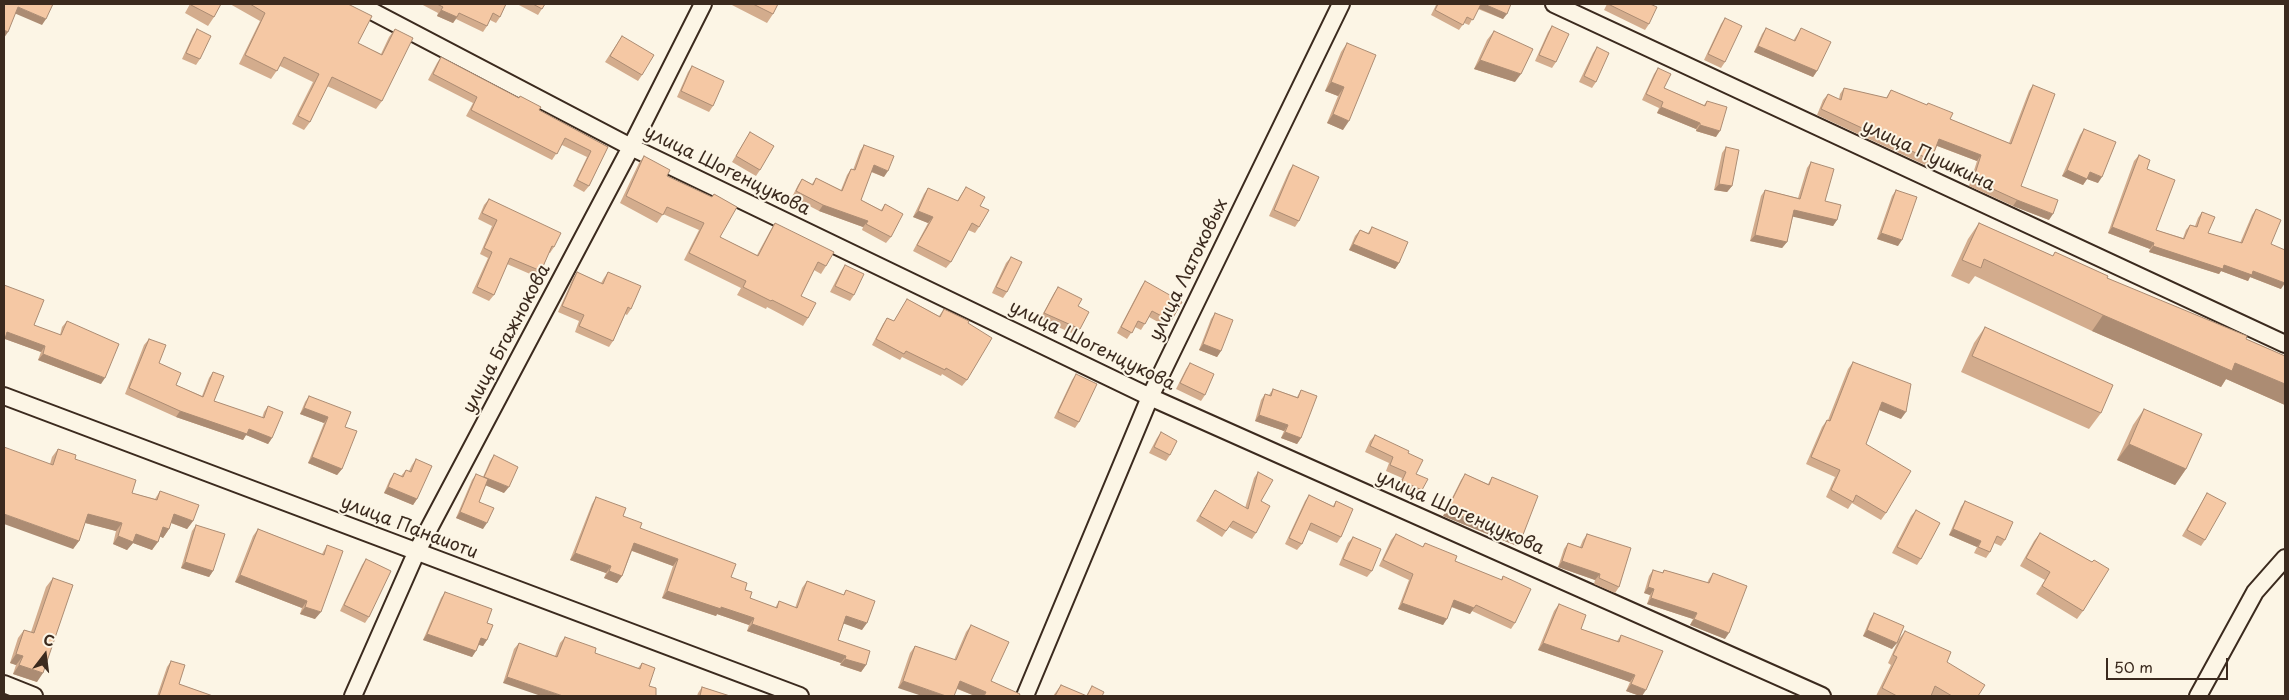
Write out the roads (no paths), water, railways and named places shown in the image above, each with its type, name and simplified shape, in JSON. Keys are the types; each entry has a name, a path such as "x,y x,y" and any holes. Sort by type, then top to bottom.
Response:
{"street":[{"name":"улица Шогенцукова","path":"358,4 631,147 1150,397 1822,696"},
{"name":"улица Бгажнокова","path":"354,696 416,553 631,147 703,4"},
{"name":"улица Латоковых","path":"1025,696 1150,397 1340,4"},
{"name":"улица Пушкина","path":"1554,4 2285,344"},
{"name":"улица Панаиоти","path":"4,396 416,553 800,696"},
{"path":"2198,696 2255,592 2285,558"},
{"path":"4,684 34,696"}]}
